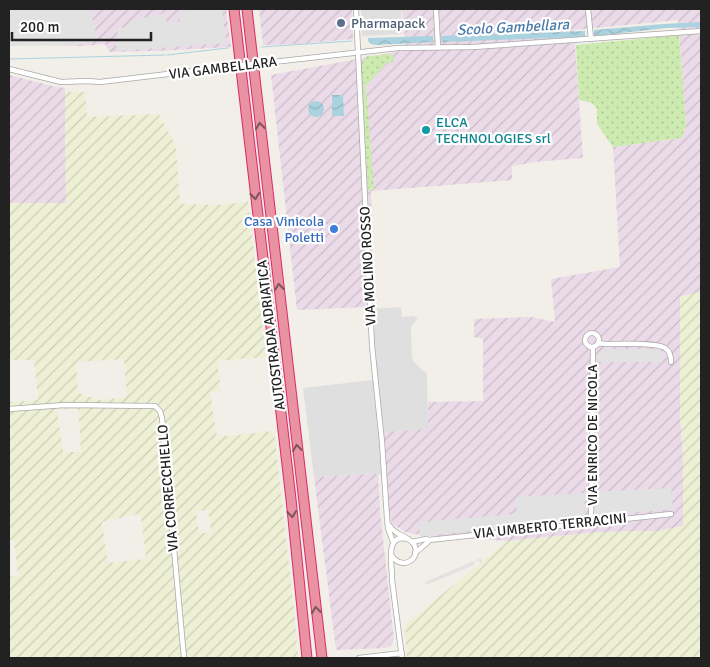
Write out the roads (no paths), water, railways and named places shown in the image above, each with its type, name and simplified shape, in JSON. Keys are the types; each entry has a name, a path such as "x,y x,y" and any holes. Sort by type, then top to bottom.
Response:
{"highway":[{"name":"AUTOSTRADA ADRIATICA","path":"234,9 291,499 307,658"},
{"name":"AUTOSTRADA ADRIATICA","path":"247,9 322,658"}],"street":[{"name":"VIA MOLINO ROSSO","path":"356,9 372,346 388,524 393,542"},
{"path":"436,9 438,47"},
{"path":"588,9 591,39"},
{"name":"VIA GAMBELLARA","path":"9,70 61,82 100,82 398,48 473,47 701,31"},
{"name":"VIA ENRICO DE NICOLA","path":"593,347 588,346 586,343 587,335 595,334 598,337 598,343"},
{"name":"VIA ENRICO DE NICOLA","path":"593,347 598,343 656,345 668,350 671,362"},
{"name":"VIA ENRICO DE NICOLA","path":"591,522 593,347"},
{"name":"VIA CORRECCHIELLO","path":"9,409 65,405 155,406 160,411 184,658"},
{"name":"VIA UMBERTO TERRACINI","path":"410,541 671,514"},
{"path":"388,524 414,545 415,553"},
{"path":"358,658 402,656 392,580 391,546 393,542 400,538 410,541"},
{"path":"392,572 404,563 412,560 415,553 429,540"},
{"path":"391,554 396,561 404,563"}],"water":[{"path":"701,22 701,27 666,28 594,35 594,30"},
{"path":"585,31 585,36 580,37 442,42 441,36"},
{"path":"433,36 433,42 376,45 368,41 368,38"},
{"path":"332,95 343,95 344,116 332,116"},
{"path":"313,101 319,101 324,106 322,115 313,117 308,112 308,106"}],"waterway":[{"name":"Scolo Gambellara","path":"261,47 352,41"},
{"name":"Scolo Gambellara","path":"167,55 228,48"},
{"name":"Scolo Gambellara","path":"9,59 165,55"}],"place":[{"name":"Pharmapack","path":"341,23"},
{"name":"ELCA TECHNOLOGIES srl","path":"426,130"},
{"name":"Casa Vinicola Poletti","path":"334,229"}]}
